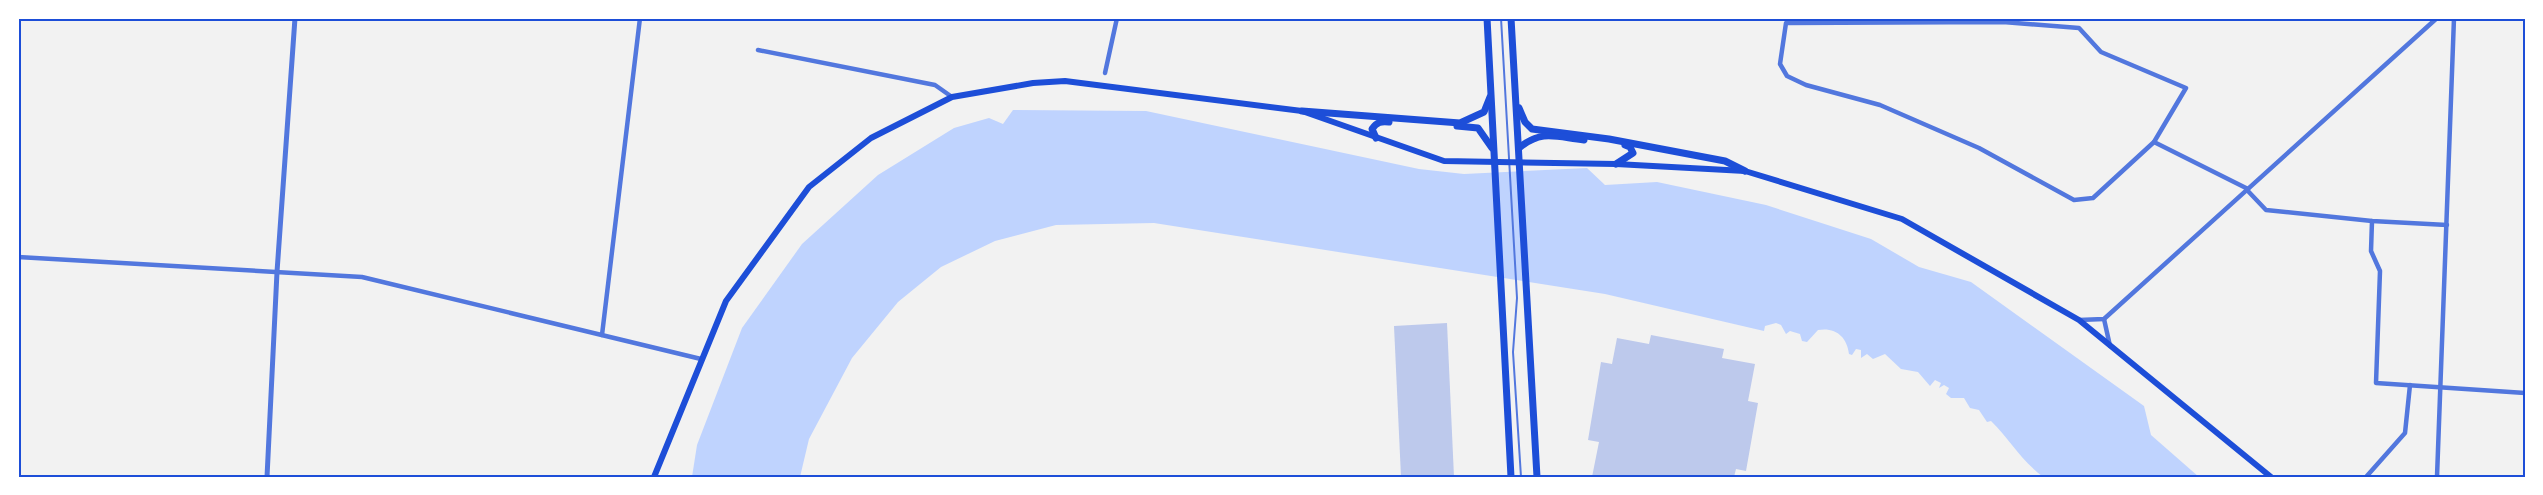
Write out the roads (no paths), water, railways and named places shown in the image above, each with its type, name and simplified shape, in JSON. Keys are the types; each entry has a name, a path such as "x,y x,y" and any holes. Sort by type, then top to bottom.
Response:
{"main road":[{"path":"1487,18 1492,150 1511,477"},
{"path":"1511,18 1537,477"},
{"path":"654,477 726,302 809,188 871,138 952,97 1033,83 1065,81 1302,111 1460,123 1484,112 1491,95"},
{"path":"1516,100 1525,122 1532,129 1609,139 1725,161 1745,171 1902,219 2079,320 2271,477"},
{"path":"1302,111 1444,160 1616,164 1745,171"},
{"path":"1376,138 1372,129 1381,121 1478,128 1492,150"},
{"path":"1519,148 1533,137 1541,135 1630,147 1633,153 1616,164"}],"street":[{"path":"267,477 277,272 295,18"},
{"path":"602,335 640,18"},
{"path":"1105,73 1117,18"},
{"path":"2079,320 2104,319 2437,18"},
{"path":"2438,477 2454,18"},
{"path":"2003,22 2079,28 2101,52 2186,88 2154,142 2093,198 2074,200 1979,148 1880,105 1806,85 1787,76 1780,64 1786,23 2003,22"},
{"path":"758,50 935,85 952,97"},
{"path":"2154,142 2248,190 2266,210 2372,221 2447,225"},
{"path":"2372,221 2371,251 2380,271 2376,383 2525,393"},
{"path":"18,257 362,277 701,359"},
{"path":"2104,319 2110,346"},
{"path":"2366,477 2405,434 2410,385"}],"lane":[{"path":"1500,18 1517,298 1513,352 1521,477"}],"water":[{"path":"1013,110 1146,111 1419,169 1464,174 1587,168 1605,185 1657,182 1766,205 1871,239 1919,267 1971,282 2144,406 2151,435 2199,477 2043,477 1991,421 1987,422 1979,410 1970,408 1964,398 1951,398 1946,394 1949,388 1944,385 1939,388 1941,383 1935,380 1930,386 1918,372 1901,369 1885,354 1873,359 1867,354 1861,358 1861,350 1856,349 1852,355 1849,354 1840,334 1830,330 1818,330 1807,342 1802,341 1800,334 1790,331 1786,334 1781,325 1776,323 1765,326 1764,331 1605,294 1154,223 1056,225 995,241 941,267 898,302 852,358 809,439 800,477 692,477 697,445 742,328 802,244 878,175 954,128 989,118 1003,124"}]}
